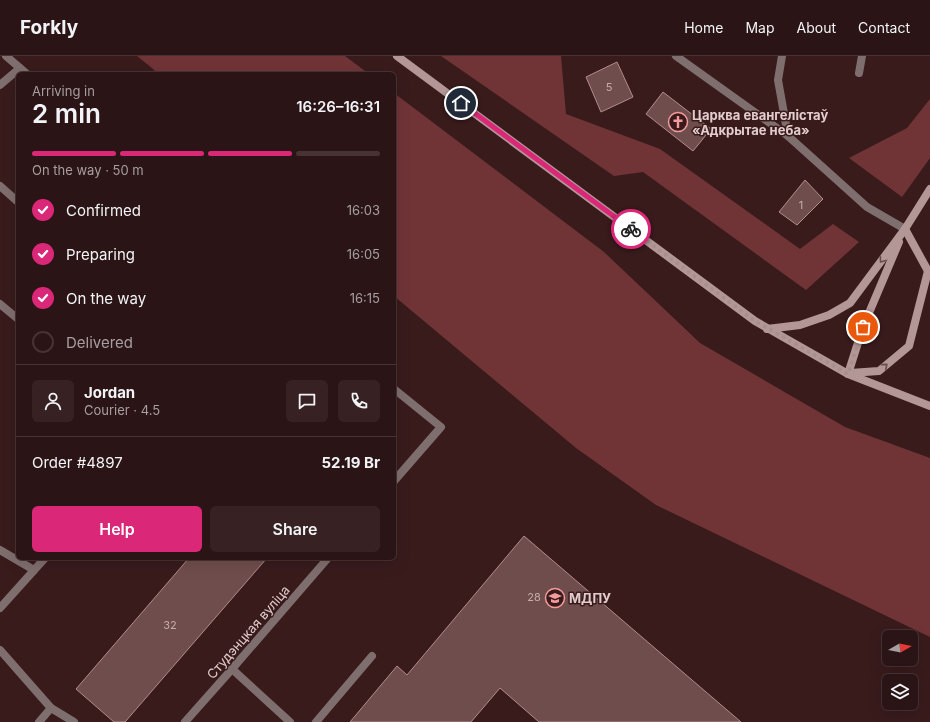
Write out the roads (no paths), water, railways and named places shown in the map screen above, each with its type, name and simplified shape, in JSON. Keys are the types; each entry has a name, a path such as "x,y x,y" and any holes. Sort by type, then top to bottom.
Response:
{"main road":[{"path":"397,56 748,317 848,374 930,406"},
{"path":"767,329 800,325 829,314 850,303 930,189"},
{"path":"848,374 879,371 909,346 929,275 904,228"},
{"path":"848,374 863,327 904,228"}],"street":[{"path":"6,56 25,72"},
{"path":"676,56 788,136 867,207 904,228"},
{"path":"782,56 778,80 788,136"},
{"path":"859,73 862,56"},
{"path":"0,85 20,68"},
{"path":"0,186 16,200"},
{"path":"0,304 16,317"},
{"path":"396,391 441,427 396,479"},
{"path":"0,550 16,559"},
{"path":"17,560 34,570"},
{"path":"0,608 43,560"},
{"name":"Студэнцкая вуліца","path":"185,722 232,670 326,560"},
{"path":"0,650 51,708 74,722"},
{"path":"316,722 372,656"},
{"path":"232,670 290,722"},
{"path":"38,722 51,708"}],"place":[{"name":"Царква евангелістаў «Адкрытае неба»","path":"678,122"},
{"name":"МДПУ","path":"555,598"}]}
